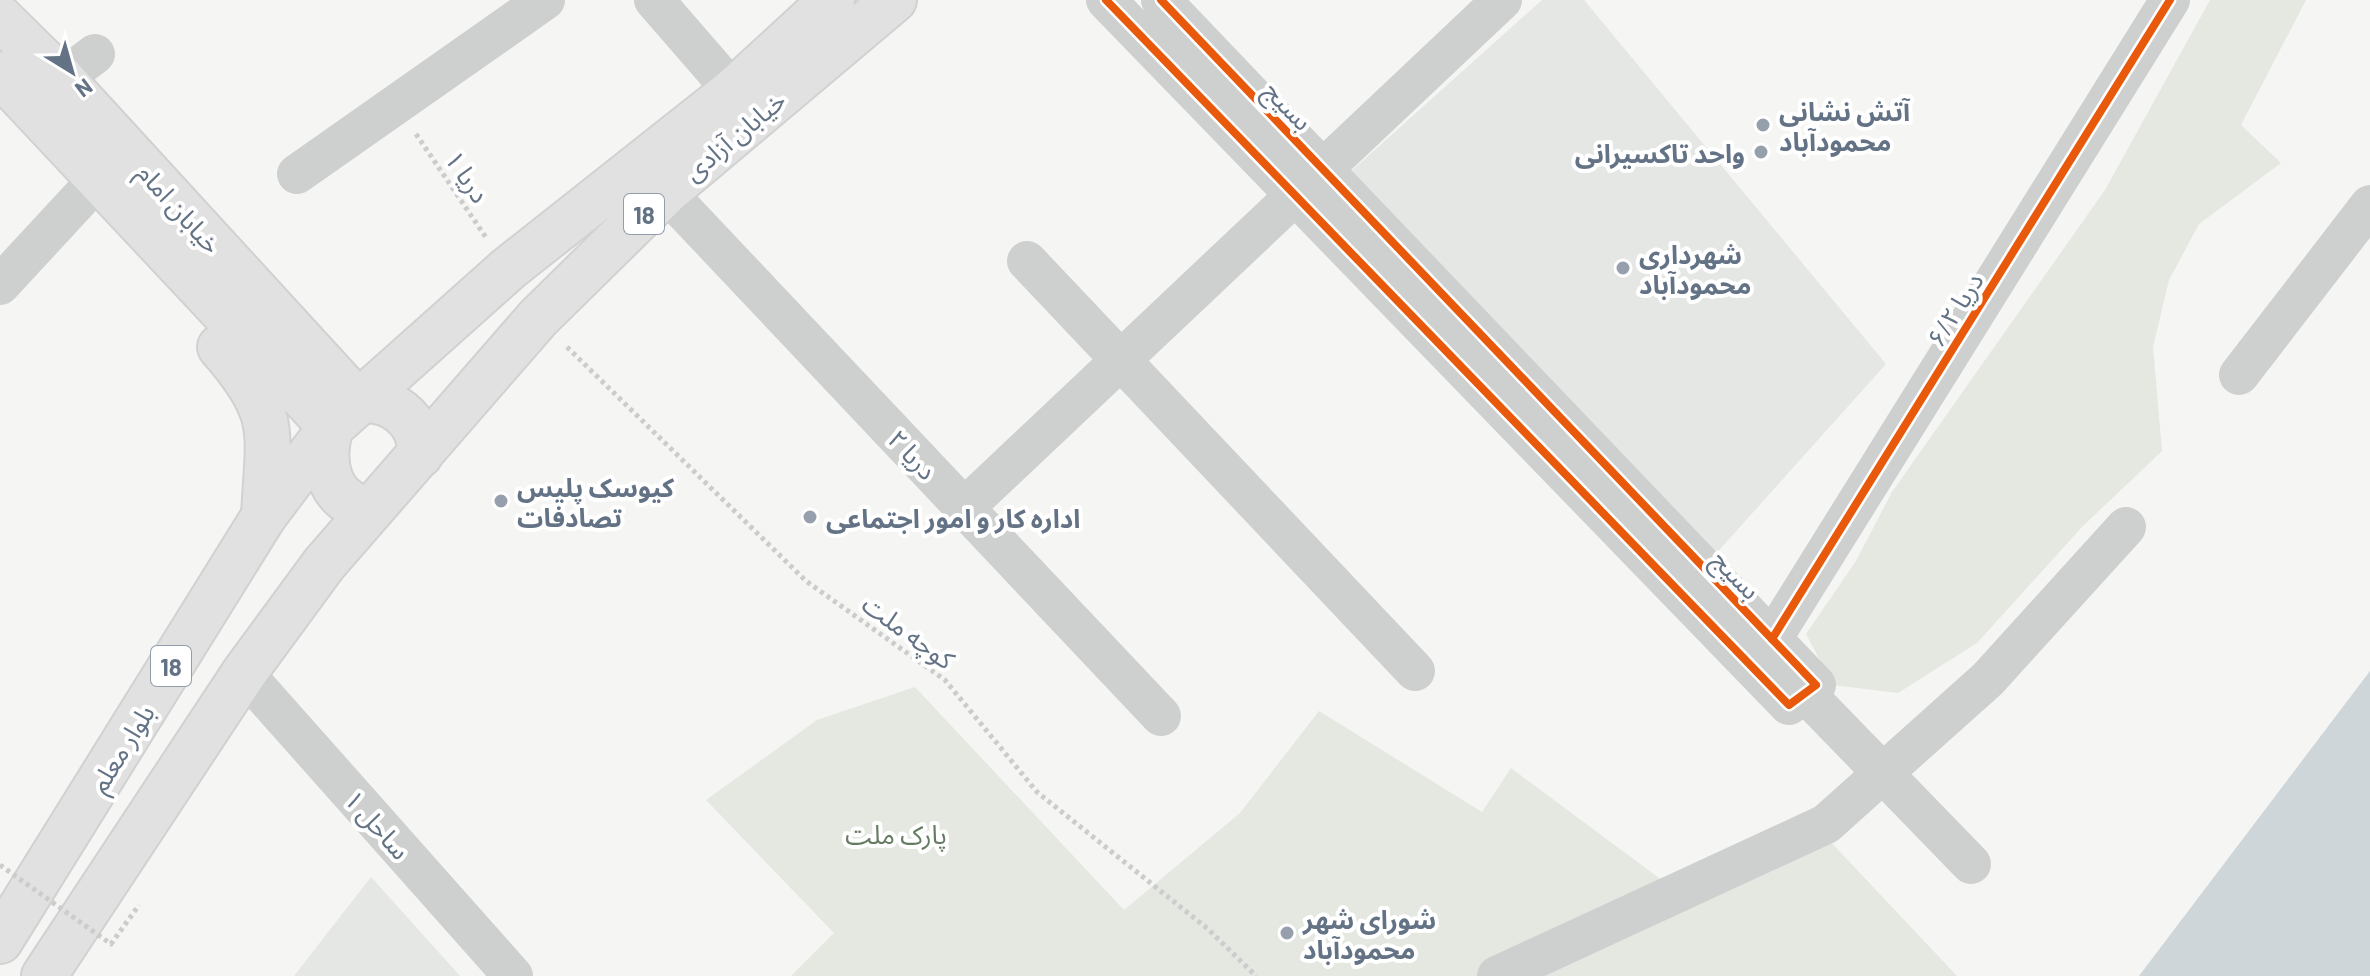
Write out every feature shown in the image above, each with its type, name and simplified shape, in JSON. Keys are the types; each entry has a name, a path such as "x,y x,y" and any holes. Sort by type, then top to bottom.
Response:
{"main road":[{"name":"خیابان آزادی","path":"344,414 508,269 733,91 832,0"},
{"name":"خیابان آزادی","path":"420,455 538,318 666,192 894,0"},
{"name":"خیابان امام","path":"0,18 78,67 344,414"},
{"name":"خیابان امام","path":"0,74 106,187 344,414"},
{"path":"106,187 182,304 252,383 264,407 268,427 264,516"},
{"path":"371,509 348,503 328,478 325,448 344,414 372,399 393,405 416,432 420,455"},
{"name":"بلوار معلم","path":"0,941 264,516 344,414"},
{"name":"18","path":"44,976 244,673 324,564 420,455"}],"street":[{"path":"297,174 545,0"},
{"path":"654,0 733,91"},
{"name":"بسیج","path":"1106,0 1308,182 1652,538 1789,705 1816,685 1772,639 1652,538"},
{"name":"بسیج","path":"1161,0 1308,182"},
{"path":"964,508 1502,0"},
{"name":"دریا ۶/۲","path":"1772,639 2170,0"},
{"path":"0,285 106,187"},
{"name":"دریا ۲","path":"666,192 1161,716"},
{"path":"2239,375 2370,205"},
{"path":"1027,261 1415,671"},
{"path":"1497,976 1826,824 1988,679 2126,527"},
{"name":"ساحل ۱","path":"244,673 513,976"},
{"path":"1805,693 1971,864"}],"path":[{"path":"0,865 111,944 139,905"}],"shaded area":[{"name":"شهرداری محمودآباد","path":"1542,0 1584,0 1886,364 1713,557 1350,172"},
{"path":"2370,671 2370,976 2139,976"},
{"path":"371,877 460,976 294,976"}],"green space":[{"path":"2210,0 2306,0 2241,125 2281,163 2199,224 2169,280 2153,347 2162,451 2083,526 1977,643 1898,693 1833,685 1806,634 1856,561 1892,492 2105,190"},
{"name":"پارک ملت","path":"915,687 1124,910 1240,813 1319,711 1482,812 1511,768 1694,904 1826,837 1957,976 791,976 834,933 706,800 817,720"}],"cycle path":[{"path":"1106,0 1789,705 1816,685 1161,0"},
{"path":"1772,639 2170,0"}],"place":[{"name":"آتش نشانی محمودآباد","path":"1763,125"},
{"name":"واحد تاکسیرانی","path":"1761,152"},
{"name":"شهرداری محمودآباد","path":"1623,268"},
{"name":"کیوسک پلیس تصادفات","path":"501,501"},
{"name":"اداره کار و امور اجتماعی","path":"810,517"},
{"name":"شورای شهر محمودآباد","path":"1287,933"}]}
